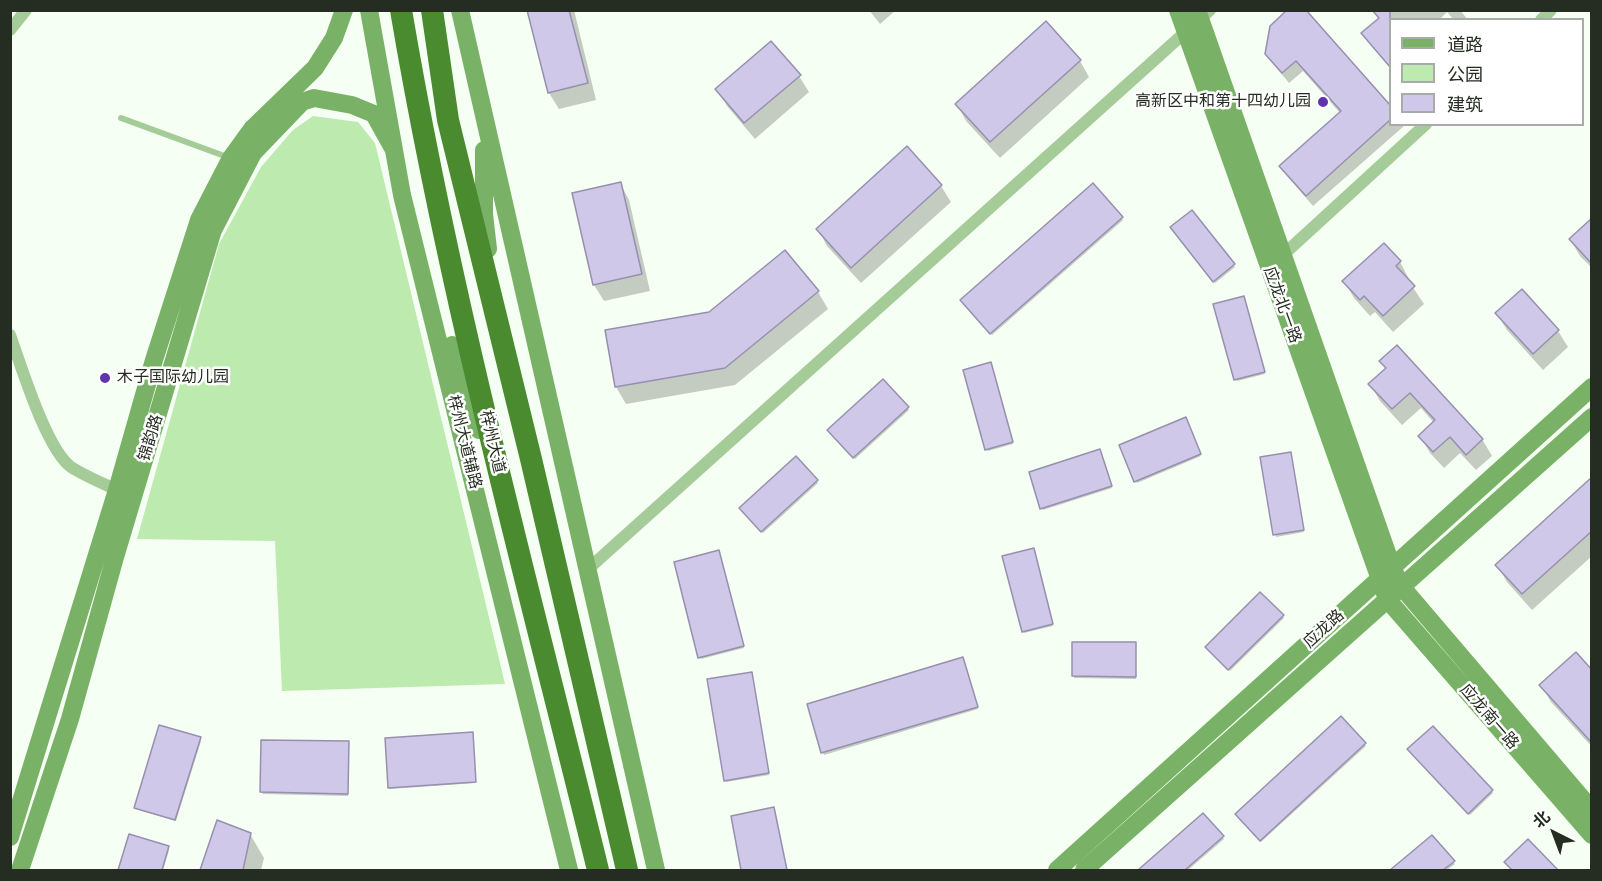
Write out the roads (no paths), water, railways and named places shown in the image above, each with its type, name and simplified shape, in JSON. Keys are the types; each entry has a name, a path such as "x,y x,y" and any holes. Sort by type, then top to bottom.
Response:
{"highway":[{"name":"梓州大道","path":"400,10 419,119 448,254 598,870"},
{"name":"梓州大道","path":"432,10 448,120 627,870"}],"street":[{"path":"10,30 26,10"},
{"name":"锦韵路","path":"10,837 199,219 231,158 252,129 315,68 334,38 344,10"},
{"name":"梓州大道辅路","path":"369,10 407,215 569,870"},
{"path":"460,10 656,870"},
{"name":"应龙北一路","path":"1178,10 1386,573 1401,586"},
{"path":"587,570 1185,32 1203,13"},
{"name":"应龙北一路","path":"1203,13 1386,573 1387,599"},
{"name":"锦韵路","path":"20,870 70,719 115,557 213,230 253,153 302,102 314,98 352,105 374,114 393,148"},
{"path":"484,115 484,214 497,319"},
{"path":"1283,255 1424,126"},
{"path":"407,215 520,554"},
{"path":"10,335 38,412 51,440 69,465 117,490"},
{"name":"应龙路","path":"1057,870 1592,387"},
{"name":"应龙路","path":"1084,870 1592,417"},
{"name":"应龙南一路","path":"1401,586 1592,810"},
{"name":"应龙南一路","path":"1387,599 1592,835"}],"lane":[{"path":"121,118 231,158"}],"place":[{"name":"高新区中和第十四幼儿园","path":"1323,102"},
{"name":"木子国际幼儿园","path":"105,378"}]}
